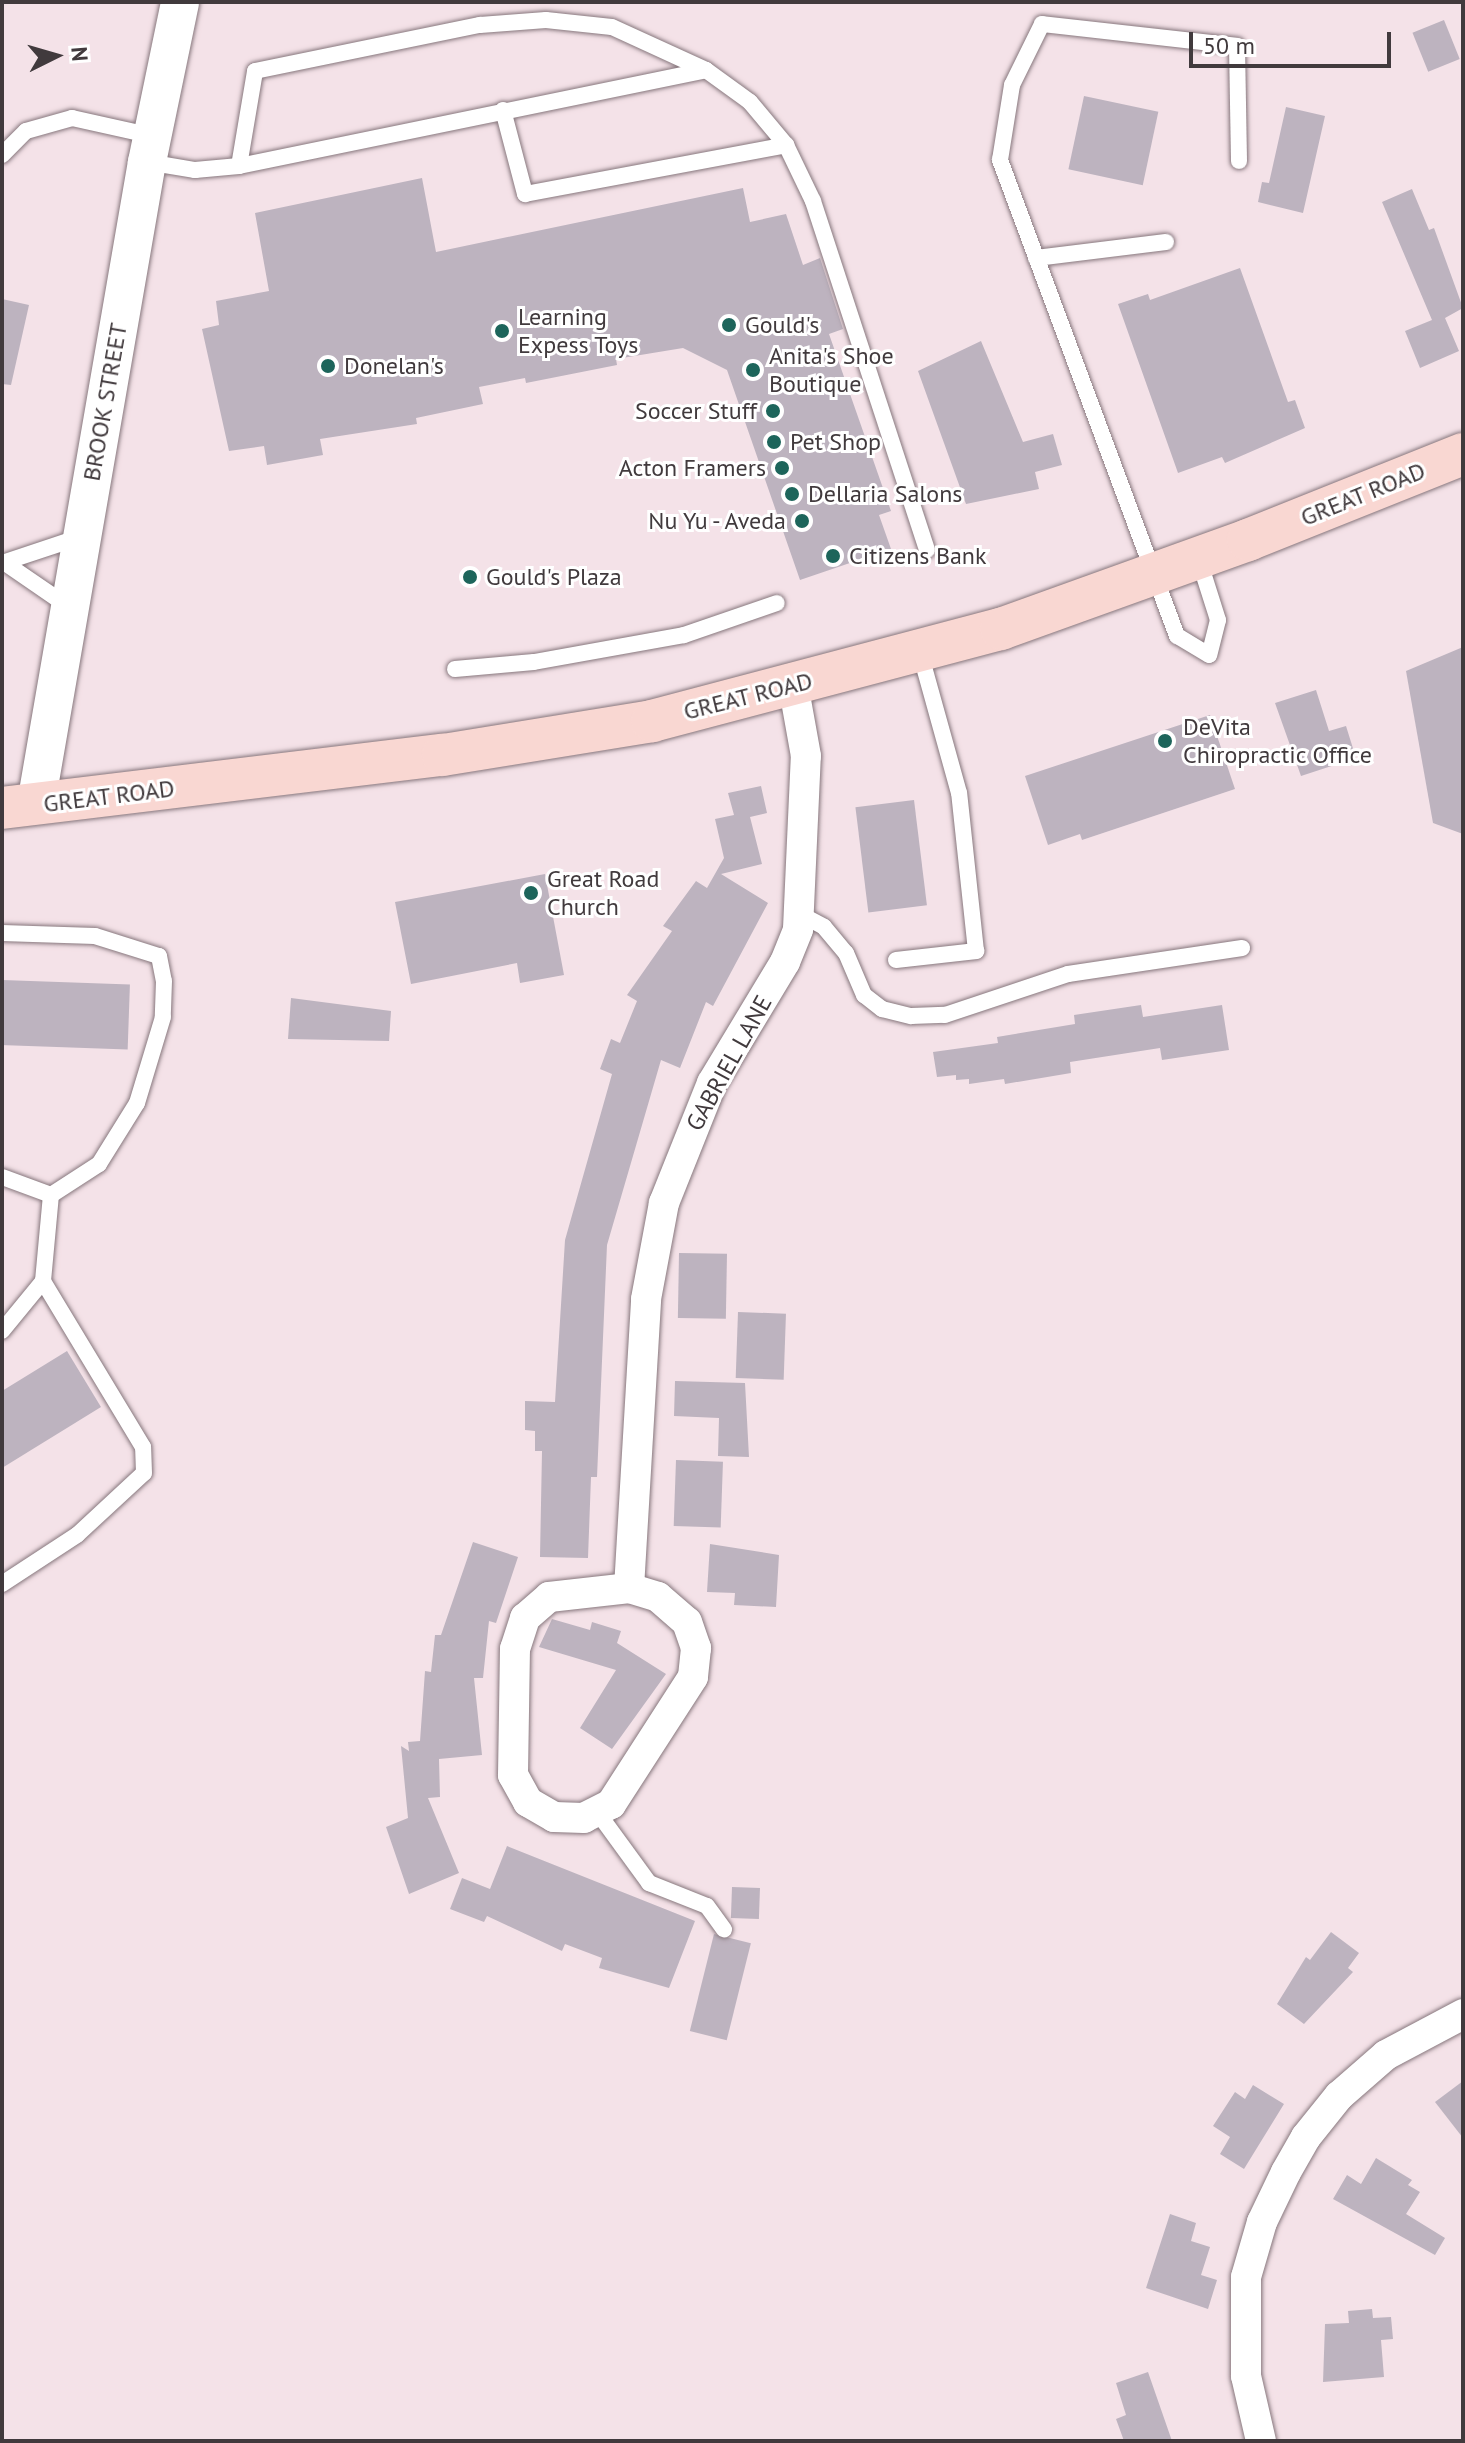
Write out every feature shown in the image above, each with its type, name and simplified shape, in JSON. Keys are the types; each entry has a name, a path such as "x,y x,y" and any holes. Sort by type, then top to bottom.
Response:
{"main road":[{"name":"GREAT ROAD","path":"19,806 418,758 621,727 1001,629 1199,558 1463,454"}],"street":[{"name":"BROOK STREET","path":"19,806 70,608 150,149 180,2"},
{"name":"GABRIEL LANE","path":"629,1588 646,1299 655,1237 689,1132 724,1060 785,962 800,914 806,756 793,684"},
{"path":"629,1588 651,1593 678,1610 693,1634 696,1663 687,1689 620,1793 598,1813 577,1819 554,1817 534,1807 519,1789 512,1760 515,1649 525,1618 549,1597 629,1588"},
{"path":"1261,2441 1246,2376 1246,2277 1280,2185 1306,2137 1339,2096 1386,2055 1463,2014"}],"lane":[{"path":"239,166 255,71 480,25 546,20 612,27 706,70 750,102 786,145 813,201 927,550"},
{"path":"1199,558 1218,620 1209,655 1177,636 1000,160 1012,85 1042,24 1237,46 1239,161"},
{"path":"2,155 26,131 72,118 195,170 239,166 706,70"},
{"path":"503,110 525,194 786,145"},
{"path":"1036,258 1166,242"},
{"path":"3,563 81,536"},
{"path":"3,563 70,608"},
{"path":"455,669 534,662 684,635 777,603"},
{"path":"896,960 976,951 959,793 920,652"},
{"path":"800,914 824,927 846,953 864,995 882,1009 911,1016 945,1015 1068,974 1242,948"},
{"path":"2,933 95,936 159,956 162,967 163,1017 137,1103 99,1164 51,1195"},
{"path":"2,1177 51,1195"},
{"path":"2,1331 43,1281 51,1195"},
{"path":"2,1584 77,1535 144,1473 143,1447 43,1281"},
{"path":"598,1813 649,1883 707,1906 724,1929"}],"building":[{"path":"1444,20 1460,59 1428,72 1412,33"},
{"path":"1084,96 1158,112 1143,185 1068,169"},
{"path":"1286,107 1325,116 1303,213 1258,202 1262,182 1269,183"},
{"path":"422,178 436,252 743,188 750,222 786,214 803,265 820,258 843,329 829,334 891,511 879,515 891,549 800,580 727,370 683,348 616,359 617,365 526,383 525,378 479,387 483,404 416,418 417,424 320,439 323,455 267,465 264,446 229,451 202,329 219,325 216,301 269,291 255,213"},
{"path":"1412,189 1429,230 1434,228 1463,308 1445,318 1459,351 1420,368 1405,331 1432,320 1382,202"},
{"path":"1240,268 1288,402 1295,400 1305,428 1225,463 1222,457 1178,473 1118,304 1148,294 1150,300"},
{"path":"2,299 29,305 11,385 2,384"},
{"path":"981,341 1023,442 1053,434 1062,465 1035,472 1039,489 966,504 918,371"},
{"path":"1463,647 1463,834 1433,823 1406,671"},
{"path":"1316,690 1329,731 1346,726 1356,758 1301,776 1275,703"},
{"path":"1210,715 1235,789 1082,840 1080,834 1048,845 1025,776"},
{"path":"761,786 767,813 750,817 762,864 721,874 768,903 713,1006 706,1002 680,1068 661,1060 607,1245 597,1477 591,1477 588,1558 540,1557 542,1451 535,1451 535,1431 525,1430 525,1401 555,1402 565,1240 612,1074 600,1069 611,1039 620,1043 637,1001 627,995 672,931 663,926 696,881 707,888 724,858 715,819 734,815 728,793"},
{"path":"914,800 927,905 868,912 855,807"},
{"path":"545,874 564,975 520,983 517,963 411,984 395,902"},
{"path":"2,980 130,984 128,1049 2,1045"},
{"path":"291,998 391,1011 389,1041 288,1039"},
{"path":"1141,1005 1143,1017 1222,1005 1229,1050 1162,1060 1160,1048 1070,1062 1071,1073 1005,1084 1004,1079 969,1084 969,1079 956,1080 956,1075 937,1077 933,1052 998,1043 997,1037 1075,1024 1074,1015"},
{"path":"679,1253 727,1254 726,1319 678,1318"},
{"path":"738,1312 786,1314 784,1380 736,1378"},
{"path":"67,1351 101,1407 2,1468 2,1391"},
{"path":"675,1381 745,1383 749,1457 718,1456 719,1418 674,1416"},
{"path":"676,1460 723,1462 721,1528 674,1526"},
{"path":"473,1542 518,1557 496,1623 489,1621 483,1678 474,1678 482,1755 439,1759 440,1797 428,1798 459,1873 409,1894 386,1827 408,1818 401,1746 409,1751 408,1742 420,1741 425,1671 431,1672 435,1635 441,1635"},
{"path":"710,1544 779,1555 776,1607 734,1605 735,1593 707,1592"},
{"path":"552,1619 590,1630 592,1622 621,1631 617,1643 666,1674 612,1749 580,1728 616,1670 539,1647"},
{"path":"507,1846 695,1921 669,1988 599,1968 602,1958 565,1944 562,1951 487,1916 484,1922 450,1909 462,1878 490,1889"},
{"path":"732,1887 760,1888 759,1919 731,1918"},
{"path":"1331,1932 1359,1953 1348,1968 1353,1972 1304,2024 1277,2004 1306,1957 1310,1960"},
{"path":"714,1934 751,1943 727,2040 690,2031"},
{"path":"1463,2081 1463,2138 1435,2102"},
{"path":"1253,2085 1284,2104 1244,2169 1220,2154 1230,2137 1213,2126 1235,2092 1245,2099"},
{"path":"1376,2158 1412,2180 1408,2185 1420,2192 1406,2214 1445,2238 1435,2255 1333,2199 1347,2175 1361,2184"},
{"path":"1170,2214 1196,2223 1191,2241 1210,2247 1201,2275 1217,2280 1208,2309 1146,2288"},
{"path":"1372,2309 1373,2318 1391,2317 1393,2339 1381,2340 1384,2377 1323,2382 1325,2324 1349,2323 1348,2311"},
{"path":"1148,2372 1172,2441 1124,2441 1116,2419 1126,2415 1116,2383"}],"place":[{"name":"Gould's","path":"729,325"},
{"name":"Learning Expess Toys","path":"502,331"},
{"name":"Donelan's","path":"328,366"},
{"name":"Anita's Shoe Boutique","path":"753,370"},
{"name":"Soccer Stuff","path":"773,411"},
{"name":"Pet Shop","path":"774,442"},
{"name":"Acton Framers","path":"782,468"},
{"name":"Dellaria Salons","path":"792,494"},
{"name":"Nu Yu - Aveda","path":"802,521"},
{"name":"Citizens Bank","path":"833,556"},
{"name":"Gould's Plaza","path":"470,577"},
{"name":"DeVita Chiropractic Office","path":"1165,741"},
{"name":"Great Road Church","path":"531,893"}]}
